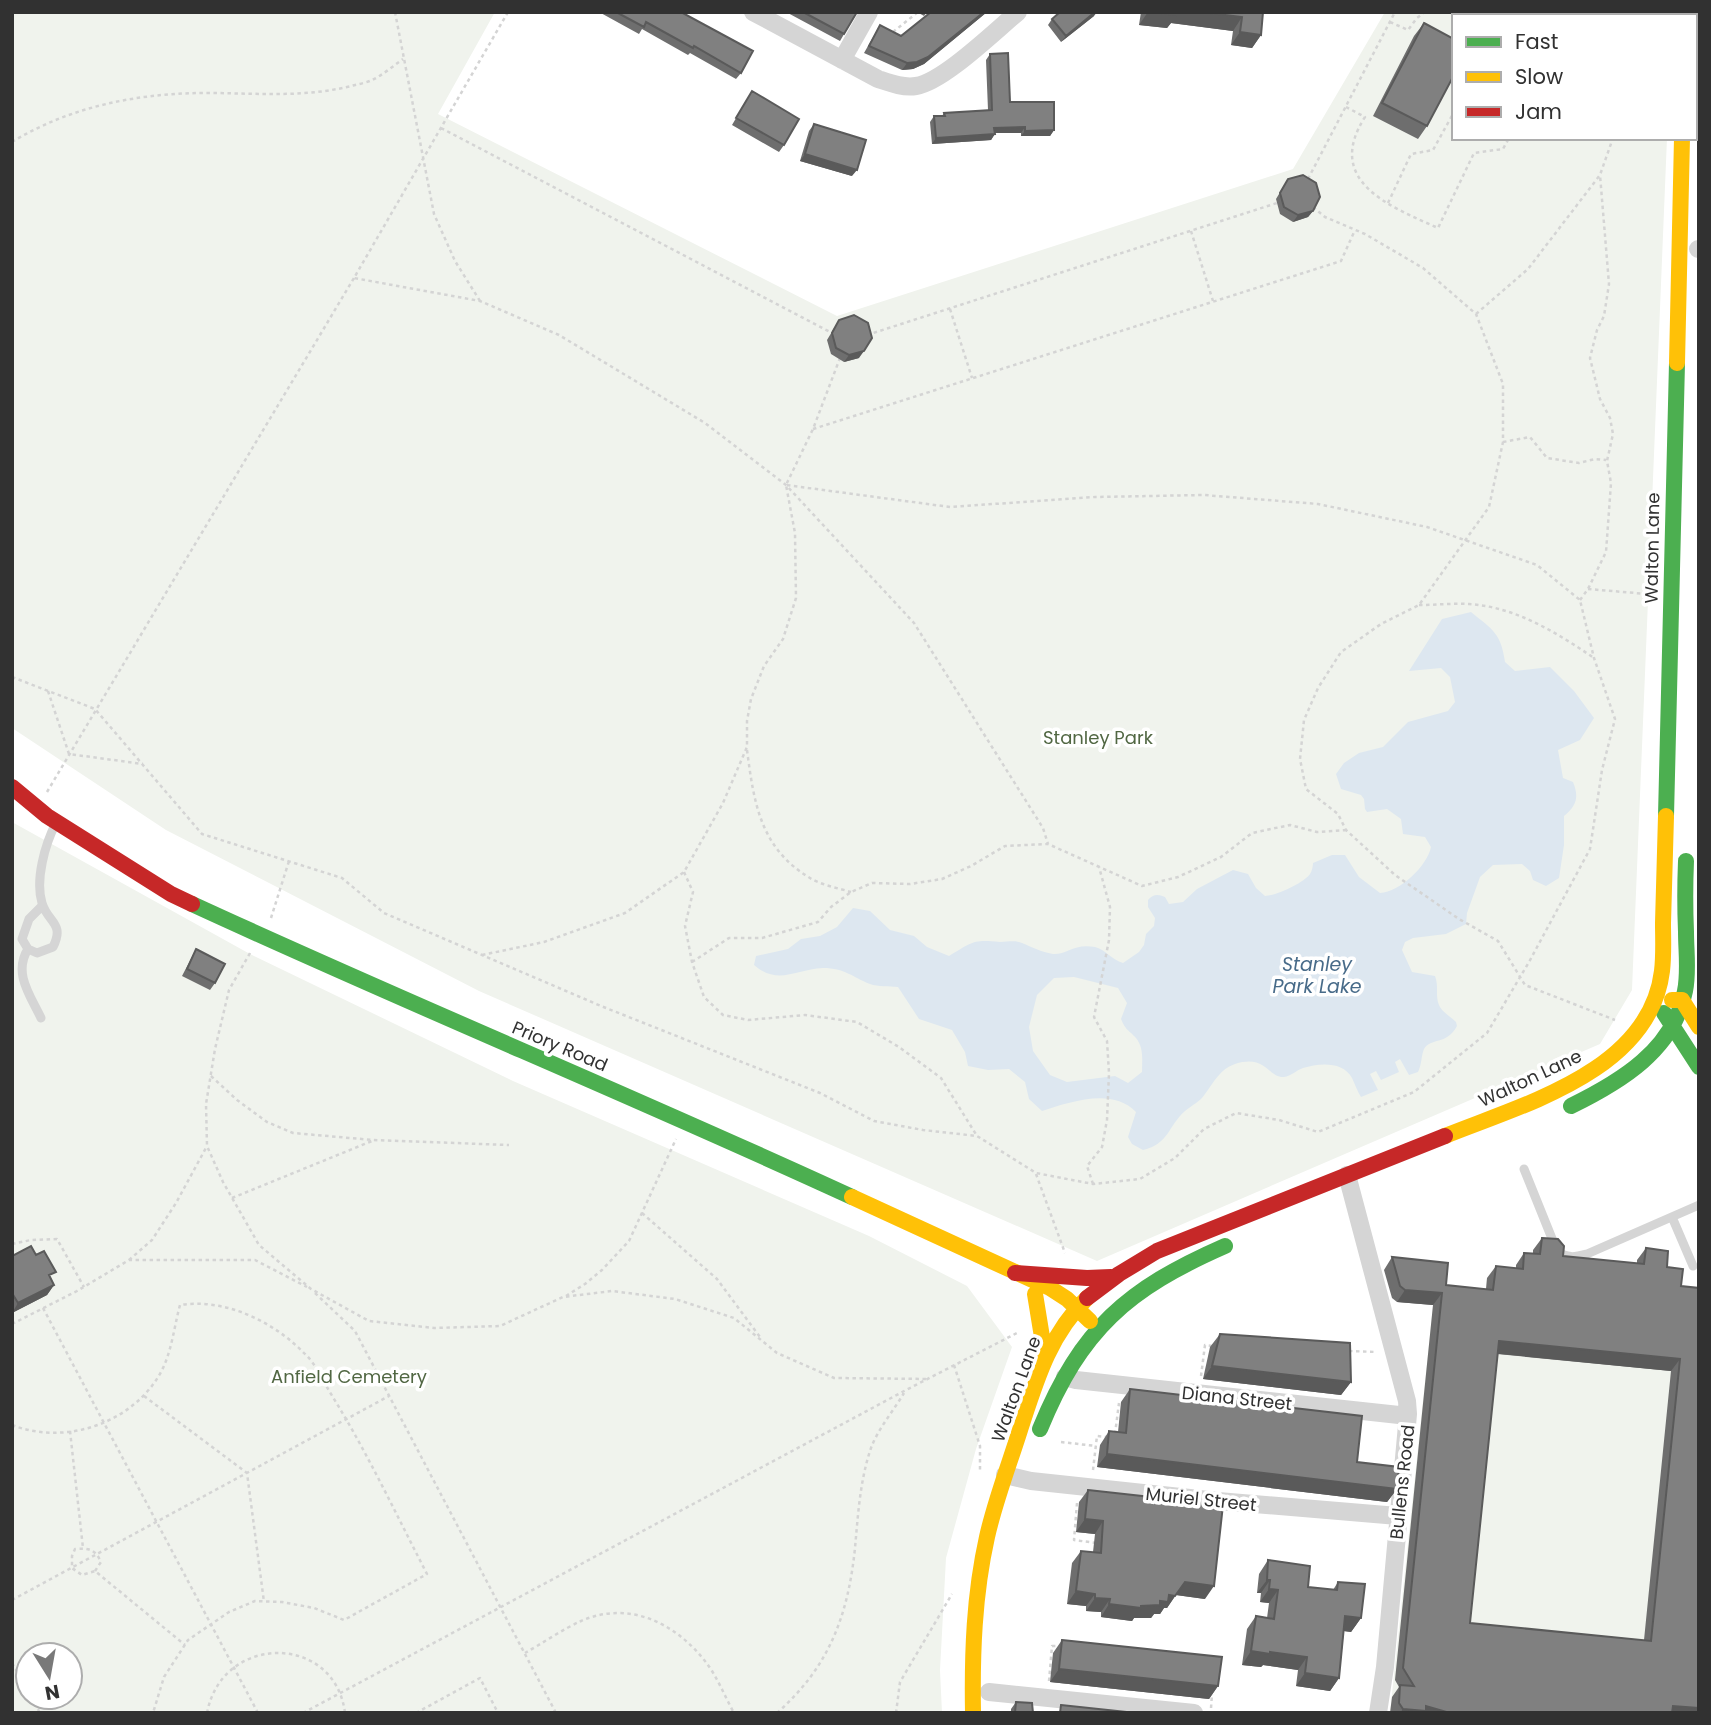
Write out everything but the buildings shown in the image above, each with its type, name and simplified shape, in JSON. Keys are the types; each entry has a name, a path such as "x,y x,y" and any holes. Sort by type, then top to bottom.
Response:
{"main road":[{"name":"Walton Lane","path":"972,1713 971,1653 987,1537 1014,1477 1043,1363 1065,1323 1078,1308 1111,1277 1157,1251 1521,1105 1586,1074 1609,1059 1634,1037 1646,1021 1656,1000 1662,971 1663,940 1682,140"},
{"path":"1698,263 1699,240"},
{"name":"Priory Road","path":"12,787 56,822 172,894 342,973 685,1121 1018,1274 1044,1283 1078,1308 1098,1329"},
{"path":"1690,848 1686,978 1699,1027"},
{"path":"1656,1000 1691,1001"},
{"path":"1656,1000 1693,1054 1697,1066"},
{"path":"1552,1114 1604,1090 1635,1068 1656,1048 1691,1001"},
{"path":"1635,1068 1670,1057 1678,1057 1697,1066"},
{"name":"Walton Lane","path":"1037,1439 1055,1393 1084,1343 1113,1311 1152,1281 1244,1238"},
{"path":"1018,1274 1111,1277"},
{"path":"1018,1274 1084,1343"},
{"path":"1035,1294 1043,1363"},
{"name":"Walton Lane","path":"1014,1477 1030,1459"},
{"name":"Walton Lane","path":"1014,1477 1018,1499"},
{"path":"989,1686 989,1713"}],"street":[{"path":"752,12 842,61 895,85 916,86 940,76 1018,12"},
{"path":"842,61 869,12"},
{"name":"Bullens Road","path":"1347,1175 1395,1353 1408,1414 1385,1667 1378,1713"},
{"name":"Diana Street","path":"1065,1377 1344,1410 1408,1414"},
{"name":"Muriel Street","path":"1014,1477 1218,1501 1398,1516"},
{"path":"989,1686 1047,1698 1194,1713"}],"lane":[{"path":"42,906 29,919 22,939 28,949 37,953 53,947 58,937 57,927 42,906 39,883 50,834 56,822"},
{"path":"28,949 22,958 20,969 41,1018"},
{"path":"1524,1169 1557,1251 1564,1256 1587,1254 1699,1205"},
{"path":"1672,1217 1693,1266"}],"path":[{"path":"395,12 434,214 445,242 480,301"},
{"path":"38,809 95,709 354,278 508,12"},
{"path":"891,34 918,12"},
{"path":"1304,185 1395,12"},
{"path":"1390,22 1408,30 1425,12"},
{"path":"12,142 38,126 99,105 151,95 325,93 372,80 403,59"},
{"path":"1346,107 1365,117 1355,132 1351,155 1358,180 1387,204 1438,228 1474,153 1503,149 1507,140"},
{"path":"1387,204 1411,154 1433,150 1452,117"},
{"path":"441,128 836,335"},
{"path":"1476,314 1528,269 1600,175 1612,140"},
{"path":"1580,600 1606,552 1611,483 1607,461 1613,434 1610,418 1600,399 1590,358 1597,330 1604,316 1609,284 1600,175"},
{"path":"861,337 1287,200"},
{"path":"1307,203 1325,217 1355,230 1423,268 1476,314 1503,384 1503,442 1489,507 1419,605"},
{"path":"813,429 1341,261 1355,230"},
{"path":"1191,231 1213,301"},
{"path":"354,278 480,301 559,335 693,416 786,485 914,623 1043,828 1048,844"},
{"path":"950,309 972,378"},
{"path":"844,350 835,367 813,429 786,485 795,533 796,598 783,639 764,666 751,699 747,721 747,747 752,793 764,831 788,862 811,879 851,892"},
{"path":"1503,442 1531,437 1547,458 1579,464 1595,459 1607,461"},
{"path":"12,677 95,709 202,834 342,878 383,914 820,1093 874,1121 977,1136 1036,1173 1093,1184 1140,1179 1175,1158 1205,1129 1236,1113 1279,1120 1318,1132 1414,1092 1487,1033 1590,849 1602,770 1615,719 1594,658 1580,600 1537,565 1427,527 1305,503 1204,495 1095,497 950,506 786,485"},
{"path":"1594,658 1557,633 1512,612 1470,604 1419,605 1381,624 1341,652 1318,688 1304,720 1300,759 1306,789 1338,814 1346,830 1400,879 1459,919 1498,941 1525,985 1625,1024"},
{"path":"48,691 69,754"},
{"path":"482,955 544,942 625,913 684,872 723,803 747,747"},
{"path":"69,754 143,764"},
{"path":"692,962 729,938 762,938 818,922 831,907 851,892 872,883 910,884 942,879 1005,846 1048,844 1142,886 1178,877 1221,857 1252,833 1290,825 1317,832 1346,830"},
{"path":"289,862 271,918 229,990 206,1104 207,1146 259,1245 355,1331 556,1713"},
{"path":"1093,1184 1087,1167 1102,1147 1107,1120 1109,1073 1107,1041 1094,1017 1108,945 1110,907 1099,867"},
{"path":"684,872 693,892 685,926 692,962 704,997 723,1015 748,1020 805,1015 857,1022 899,1047 942,1078 977,1136"},
{"path":"211,1076 267,1122 293,1133 373,1140 509,1145"},
{"path":"129,1260 255,1260 369,1321 433,1328 500,1326 585,1284 629,1241 685,1121"},
{"path":"232,1198 373,1140"},
{"path":"12,1324 129,1260 152,1240 207,1146"},
{"path":"642,1213 717,1279 763,1341"},
{"path":"12,1244 57,1239 84,1287"},
{"path":"563,1297 612,1292 675,1299 734,1318 777,1353 834,1378 928,1379"},
{"path":"12,1425 54,1434 121,1416 144,1396 161,1372 170,1349 180,1305 199,1302 224,1306 255,1318 306,1354 347,1419 427,1574 344,1620 314,1608 282,1602 255,1601 229,1612 188,1640 164,1677 153,1713"},
{"path":"43,1308 258,1713"},
{"path":"303,1713 906,1390 1022,1331"},
{"path":"1200,1393 1205,1345 1218,1346"},
{"path":"1337,1350 1395,1353"},
{"path":"1349,1362 1350,1351"},
{"path":"954,1365 980,1446 980,1480"},
{"path":"1101,1543 1073,1540 1097,1436 1115,1438 1122,1385"},
{"path":"777,1713 812,1675 831,1646 842,1619 850,1583 863,1479 872,1446 906,1390"},
{"path":"144,1396 247,1473 264,1602"},
{"path":"12,1600 389,1396"},
{"path":"70,1431 83,1548"},
{"path":"1037,1439 1096,1446"},
{"path":"72,1568 75,1549 83,1548 97,1553 101,1562 96,1572"},
{"path":"72,1568 82,1575 96,1572"},
{"path":"96,1572 185,1645"},
{"path":"896,1713 900,1682 957,1586"},
{"path":"525,1653 591,1618 610,1614 632,1614 655,1620 680,1634 705,1661 734,1713"},
{"path":"1047,1698 1052,1646 1066,1647"},
{"path":"207,1713 210,1698 220,1679 234,1666 250,1656 275,1651 305,1658 326,1671 344,1698 345,1713"},
{"path":"416,1713 480,1678 498,1713"},
{"path":"1210,1713 1213,1687"}],"green space":[{"name":"Stanley Park","path":"12,12 495,12 438,114 837,316 1293,169 1385,12 1672,12 1452,14 1452,140 1667,140 1632,990 1600,1044 1097,1261 479,991 166,830 12,728"},
{"name":"Anfield Cemetery","path":"12,822 250,954 513,1081 869,1236 967,1286 1012,1347 976,1449 946,1558 940,1670 942,1713 12,1713"},
{"path":"1533,1250 1556,1252 1636,1276 1637,1260 1660,1263 1699,1323 1699,1668 1390,1713 1434,1296 1485,1302 1487,1278 1514,1280 1516,1265 1532,1266"}],"water":[{"name":"Stanley Park Lake","path":"1471,612 1495,633 1505,662 1515,671 1550,667 1574,691 1594,718 1580,740 1558,750 1563,778 1573,782 1576,792 1572,808 1564,816 1564,845 1559,878 1546,886 1533,880 1530,871 1522,864 1493,865 1480,877 1467,913 1466,924 1446,934 1413,938 1405,942 1402,950 1412,972 1435,976 1439,1005 1457,1026 1444,1039 1427,1045 1418,1072 1409,1075 1400,1059 1395,1062 1399,1072 1381,1080 1376,1071 1370,1074 1378,1090 1361,1097 1348,1072 1337,1066 1309,1066 1284,1077 1253,1062 1235,1064 1221,1073 1201,1099 1179,1117 1163,1139 1143,1150 1132,1144 1128,1137 1136,1112 1126,1104 1103,1098 1091,1099 1042,1111 1029,1099 1025,1082 1009,1069 988,1070 968,1066 965,1052 952,1030 919,1019 898,987 873,985 831,968 779,975 763,971 754,965 756,956 788,949 801,939 820,936 837,927 853,908 870,911 890,930 914,936 927,947 949,956 978,941 1014,941 1053,954 1081,947 1095,947 1123,963 1139,952 1144,945 1146,934 1154,926 1155,918 1148,907 1150,898 1158,895 1165,897 1169,904 1183,902 1197,889 1233,870 1248,874 1256,888 1265,896 1302,881 1310,874 1313,863 1332,855 1345,855 1359,877 1380,893 1396,888 1418,870 1431,847 1425,837 1403,834 1401,819 1387,809 1367,812 1361,795 1341,789 1336,774 1344,763 1359,753 1383,747 1408,722 1448,711 1455,702 1450,677 1441,668 1409,671 1442,619","holes":["1074,977 1118,988 1127,1003 1121,1019 1140,1046 1142,1072 1128,1083 1115,1076 1067,1082 1050,1075 1033,1051 1029,1027 1037,995 1054,978"]}],"traffic: fast":[{"path":"1666,816 1677,363"},
{"path":"1571,1106 1626,1075 1642,1062 1657,1047 1679,1012 1687,976 1686,861"},
{"path":"192,904 852,1197"},
{"path":"1664,1013 1699,1067"},
{"path":"1040,1429 1072,1364 1111,1316 1134,1296 1161,1279 1225,1246"}],"traffic: slow":[{"path":"1677,363 1682,140"},
{"path":"1445,1136 1511,1111 1579,1079 1609,1059 1634,1034 1652,1005 1662,971 1666,816"},
{"path":"1672,1000 1682,1000 1699,1027"},
{"path":"852,1197 1050,1288 1067,1299 1090,1321"},
{"path":"1035,1294 1043,1362"},
{"path":"973,1713 977,1603 990,1524 1045,1359 1063,1327 1087,1298"}],"traffic: jam":[{"path":"12,787 47,816 171,894 192,904"},
{"path":"1087,1298 1157,1251 1445,1136"},
{"path":"1015,1273 1111,1277"}]}
